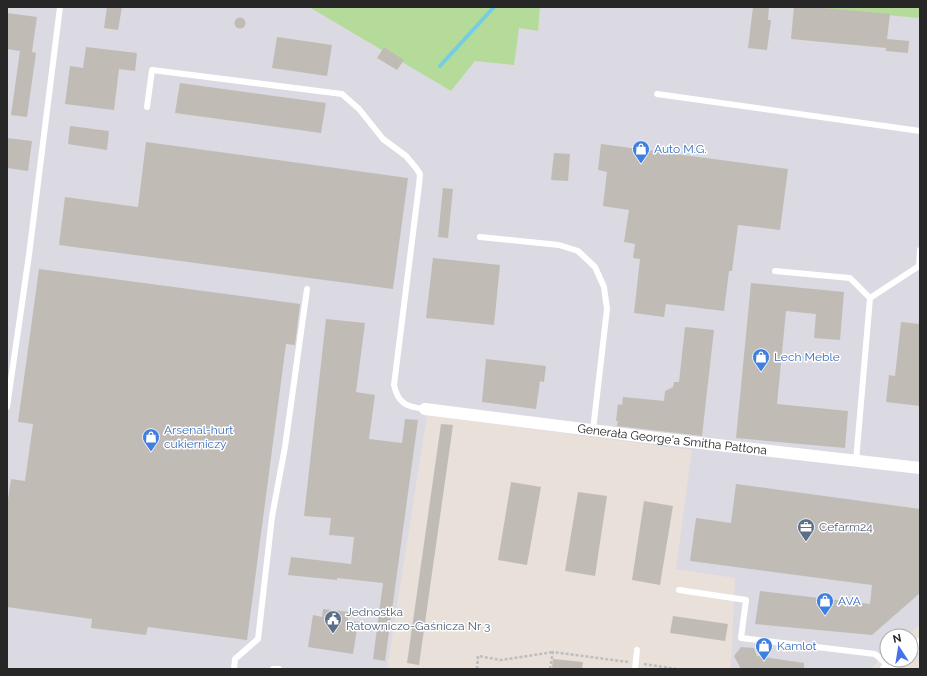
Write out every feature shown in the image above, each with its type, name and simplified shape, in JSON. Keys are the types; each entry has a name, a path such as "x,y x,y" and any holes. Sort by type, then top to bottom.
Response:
{"street":[{"name":"Generała George'a Smitha Pattona","path":"425,409 920,468"}],"lane":[{"path":"7,407 29,255 60,7"},
{"path":"147,107 152,70 342,94 359,109 383,140 406,156 420,174 420,186 394,385 396,394 402,402 412,407 425,409"},
{"path":"657,94 920,131"},
{"path":"480,237 559,245 578,251 595,267 604,287 607,309 593,430"},
{"path":"870,298 918,266 920,250"},
{"path":"775,271 850,278 870,298 856,461"},
{"path":"234,669 235,659 258,639 272,517 285,447 307,289"},
{"path":"679,590 746,600 741,638 875,654 879,657"},
{"path":"635,666 637,650"},
{"path":"272,669 279,669"}],"path":[{"path":"550,669 553,652"},
{"path":"477,669 478,656 501,660 553,652 635,666 677,669"}],"shaded area":[{"path":"7,7 309,7 451,91 475,61 519,27 538,31 540,7 793,7 920,18 920,624 916,628 879,628 879,661 870,669 731,669 735,578 676,569 692,450 427,415 387,669 7,669"}],"green space":[{"path":"309,7 540,7 538,31 519,28 514,65 475,61 451,91"},
{"path":"793,7 920,7 920,18"}],"building":[{"path":"107,7 122,7 118,30 104,28"},
{"path":"753,7 769,7 768,20 771,20 767,50 748,48"},
{"path":"794,7 812,7 890,14 887,39 909,41 908,53 886,51 886,48 791,39"},
{"path":"7,13 37,17 32,52 36,53 27,117 11,115 20,51 7,49"},
{"path":"240,17 244,19 246,23 244,27 240,29 236,27 234,23 236,19"},
{"path":"277,37 332,45 327,76 272,68"},
{"path":"86,47 137,53 135,71 119,69 114,110 65,104 70,66 83,68"},
{"path":"384,47 404,60 397,70 377,58"},
{"path":"180,83 326,103 321,133 175,113"},
{"path":"70,126 109,131 107,150 68,144"},
{"path":"7,138 32,141 28,171 7,168"},
{"path":"146,142 408,178 393,289 59,245 65,197 138,207"},
{"path":"601,144 788,169 780,230 738,225 732,271 729,271 724,311 666,304 664,317 634,313 640,259 633,258 635,244 624,242 629,210 603,206 607,172 598,170"},
{"path":"554,153 570,154 568,181 551,180"},
{"path":"443,188 453,189 448,238 438,237"},
{"path":"433,258 500,265 494,325 426,318"},
{"name":"Arsenal-hurt cukierniczy","path":"39,269 300,304 295,345 286,344 247,640 148,627 146,635 91,628 92,619 7,607 7,506 11,479 25,481 33,424 18,422"},
{"name":"Lech Meble","path":"751,283 844,292 840,340 814,338 816,314 786,311 777,404 848,411 845,448 736,438"},
{"path":"326,319 365,323 356,392 375,395 369,439 402,443 405,419 418,420 385,661 373,659 383,583 288,575 291,557 351,564 354,537 329,535 331,518 304,516"},
{"path":"901,322 920,324 920,406 886,402 889,375 895,376"},
{"path":"685,327 714,330 702,436 617,426 618,421 616,421 618,404 622,405 623,397 664,401 665,391 673,387 674,382 679,382"},
{"path":"486,359 546,366 544,382 540,381 536,409 482,402"},
{"path":"441,424 453,425 419,665 407,663"},
{"path":"511,482 541,487 527,565 498,560"},
{"name":"Cefarm24","path":"736,484 920,509 920,593 872,635 755,624 760,591 870,604 872,585 690,561 696,518 731,523"},
{"path":"578,492 607,496 595,576 565,571"},
{"path":"644,501 673,506 660,585 632,580"},
{"name":"Jednostka Ratowniczo-Gaśnicza Nr 3","path":"323,609 349,612 348,621 358,622 353,654 308,647 313,615 322,617"},
{"path":"673,616 728,624 725,641 670,633"},
{"name":"Kamlot","path":"741,647 754,648 757,656 804,663 804,669 741,669 734,656"},
{"path":"553,659 583,662 582,669 552,669"}],"waterway":[{"path":"440,66 494,7"}],"place":[{"name":"Auto M.G.","path":"641,164"},
{"name":"Lech Meble","path":"761,372"},
{"name":"Arsenal-hurt cukierniczy","path":"151,452"},
{"name":"Cefarm24","path":"806,542"},
{"name":"AVA","path":"825,616"},
{"name":"Jednostka Ratowniczo-Gaśnicza Nr 3","path":"333,634"},
{"name":"Kamlot","path":"764,661"}]}
